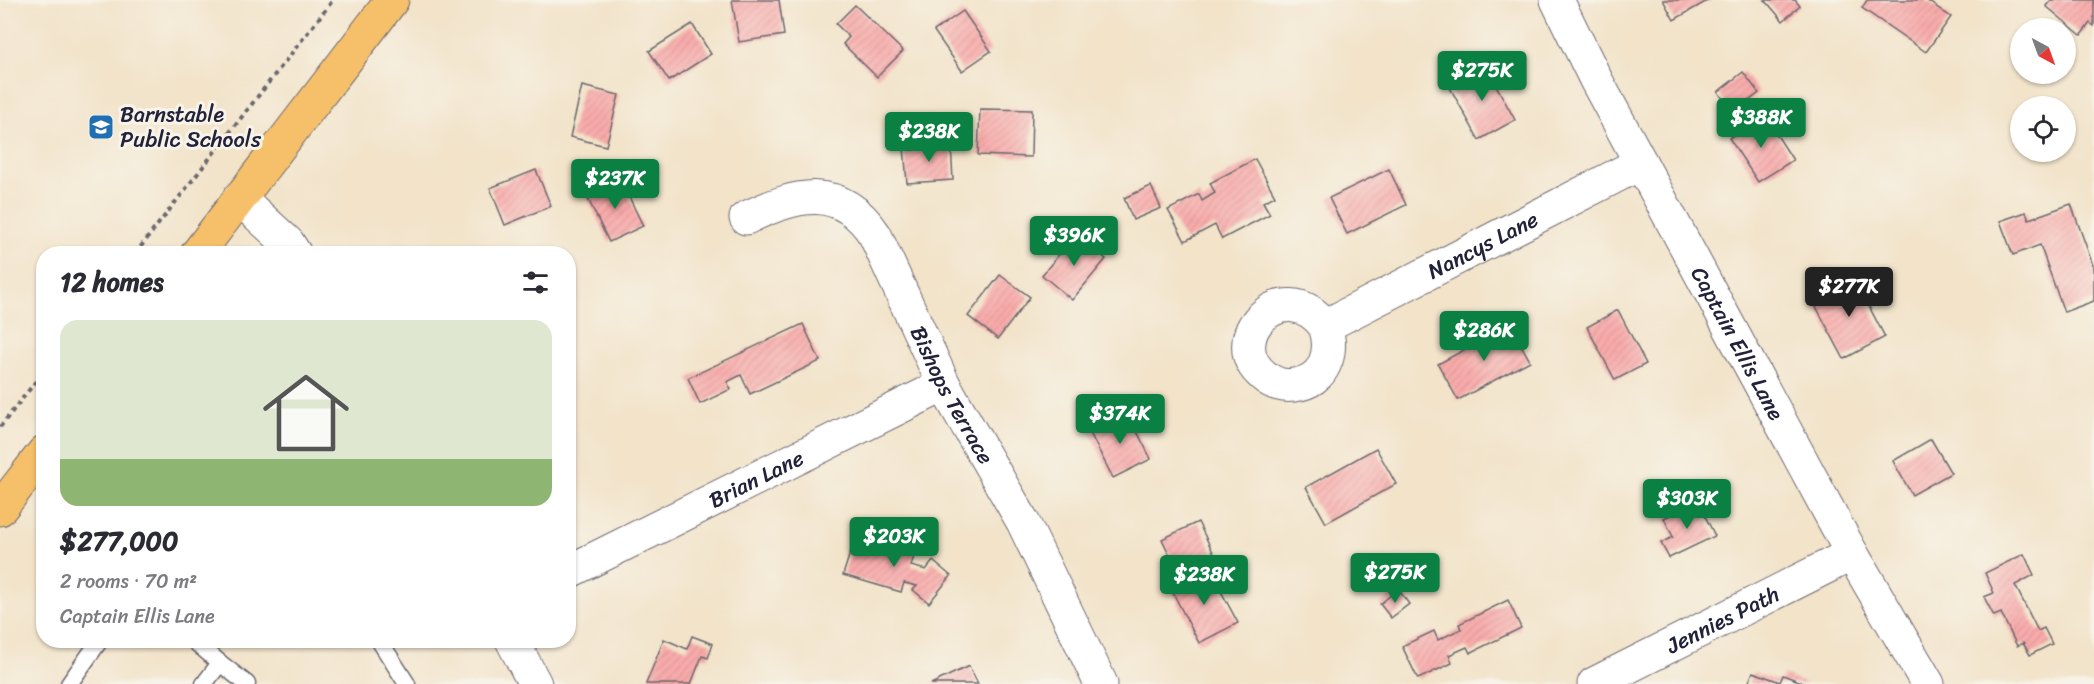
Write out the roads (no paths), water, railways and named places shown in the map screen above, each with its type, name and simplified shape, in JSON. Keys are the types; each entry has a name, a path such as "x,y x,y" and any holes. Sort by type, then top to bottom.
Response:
{"main road":[{"path":"203,246 392,0"},
{"path":"0,509 36,462"}],"street":[{"name":"Captain Ellis Lane","path":"1557,0 1596,80 1852,554 1928,684"},
{"name":"Nancys Lane","path":"1325,326 1641,163"},
{"path":"239,198 290,246"},
{"name":"Bishops Terrace","path":"746,218 788,201 815,198 832,200 847,206 864,218 875,235 944,385 1023,522 1101,684"},
{"name":"Brian Lane","path":"576,568 944,385"},
{"name":"Jennies Path","path":"1594,684 1852,554"},
{"path":"516,648 535,684"}],"lane":[{"path":"69,684 94,648"},
{"path":"202,648 247,684"},
{"path":"384,648 407,684"},
{"path":"204,684 220,663"}],"place":[{"name":"Barnstable Public Schools","path":"101,127"}]}
